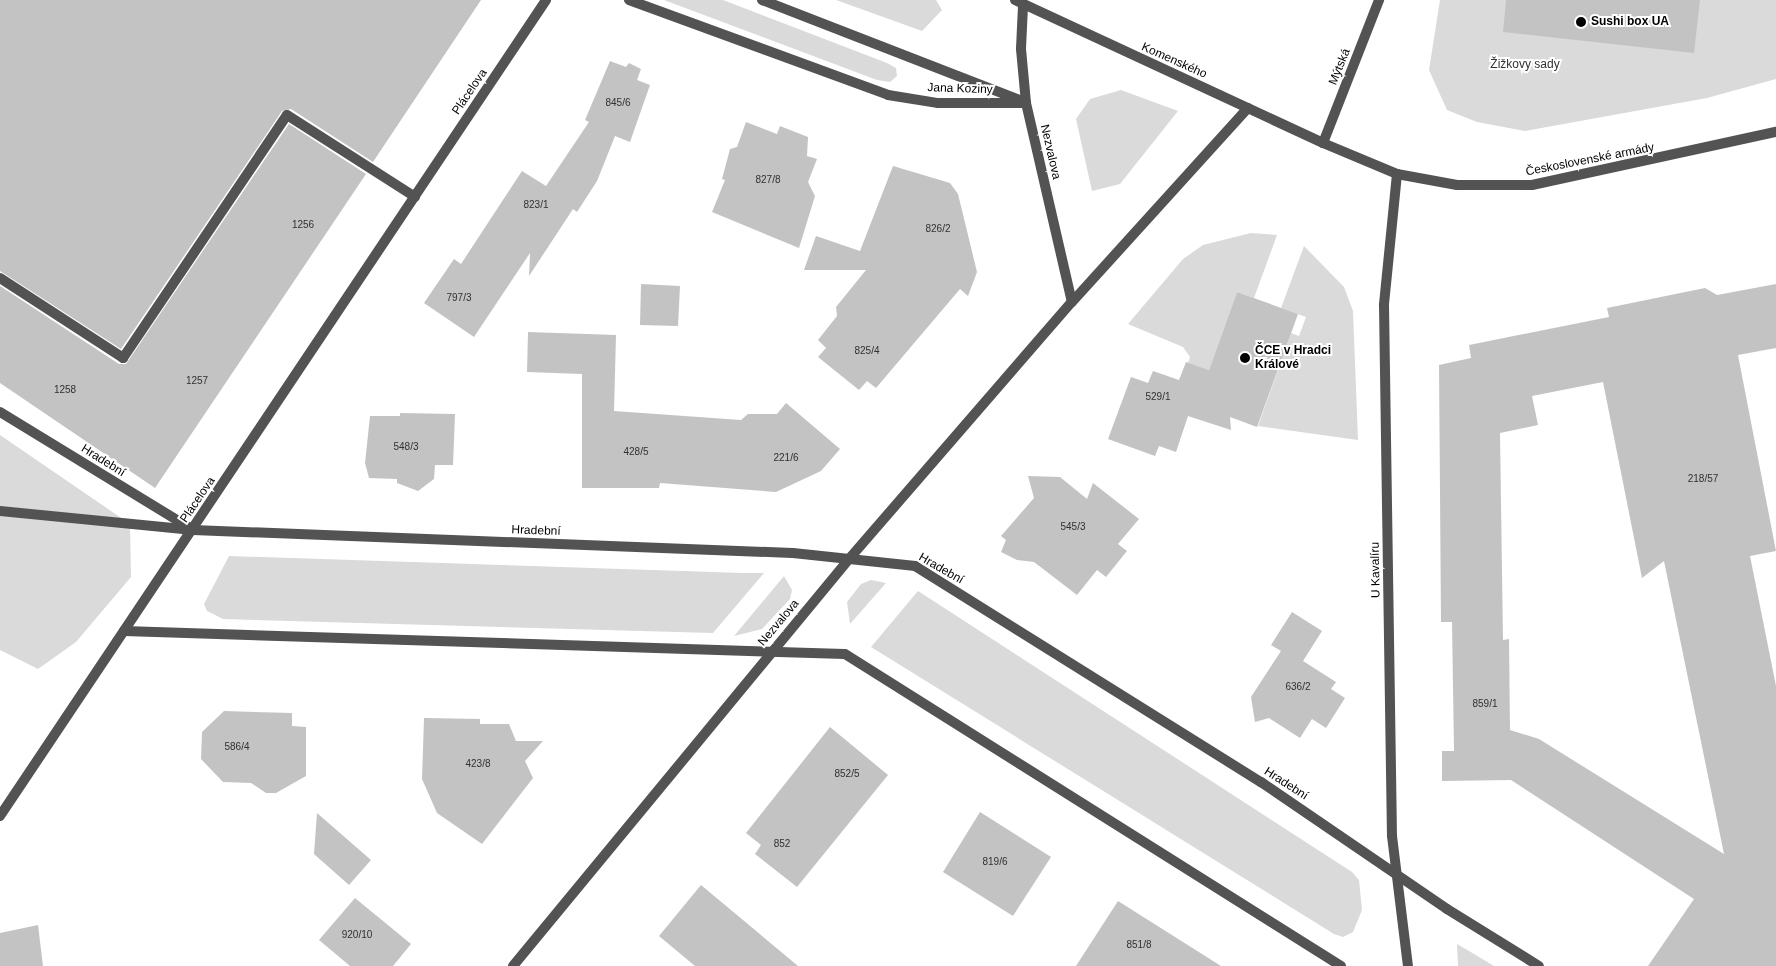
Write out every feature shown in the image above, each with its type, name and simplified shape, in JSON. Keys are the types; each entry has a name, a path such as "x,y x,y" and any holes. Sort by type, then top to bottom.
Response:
{"street":[{"name":"Plácelova","path":"0,816 546,0"},
{"name":"Jana Koziny","path":"629,0 888,95 938,103 1026,103"},
{"name":"Jana Koziny","path":"762,0 892,47 1026,103"},
{"name":"Mýtská","path":"1323,143 1379,0"},
{"name":"Nezvalova","path":"1019,3 1020,49 1026,103 1072,302"},
{"name":"Komenského","path":"1019,3 1323,143"},
{"name":"Nezvalova","path":"513,966 849,559 1072,302 1248,108"},
{"path":"0,278 123,358 287,115 415,197"},
{"name":"Československé armády","path":"1323,143 1397,174 1457,185 1532,185 1776,132"},
{"name":"U Kavalíru","path":"1397,174 1384,305 1392,836 1408,966"},
{"name":"Hradební","path":"0,412 193,530"},
{"name":"Hradební","path":"0,512 193,530 793,553 915,566 1261,782 1396,875 1539,966"},
{"path":"124,631 845,654 1341,966"}],"green space":[{"path":"664,0 723,0 887,63 896,68 897,76 890,82 877,80"},
{"path":"836,0 936,0 942,10 922,31"},
{"name":"Žižkovy sady","path":"1440,0 1776,0 1776,79 1707,98 1525,131 1477,122 1447,110 1429,70"},
{"path":"1121,90 1178,111 1120,184 1092,191 1076,119 1090,99"},
{"path":"1251,233 1277,235 1254,298 1237,292 1209,370 1188,363 1190,357 1183,347 1128,324 1183,259 1203,245"},
{"path":"1304,246 1344,287 1353,311 1358,440 1258,426 1291,333 1299,336 1306,317 1281,308"},
{"path":"0,435 130,524 131,577 76,642 38,669 0,650"},
{"path":"229,556 764,573 713,633 223,619 207,611 204,604"},
{"path":"784,576 792,590 790,599 762,629 734,636"},
{"path":"871,580 886,583 850,624 847,602 861,584"},
{"path":"918,591 1352,872 1359,880 1362,910 1353,932 1343,937 1334,934 871,647"},
{"path":"1457,944 1469,951 1494,966 1458,966"}],"building":[{"path":"0,0 481,0 373,162 291,109 282,111 121,349 0,271"},
{"path":"1506,0 1700,0 1694,53 1503,32"},
{"path":"610,61 626,67 629,63 641,69 637,80 650,85 630,142 615,136 597,181 577,212 573,209 529,276 530,253 474,337 424,303 454,259 461,264 522,171 546,186 589,122 585,120"},
{"path":"746,122 777,134 780,126 808,137 807,156 817,159 808,182 815,196 799,248 712,212 725,180 722,179 730,149 737,147"},
{"path":"289,124 366,174 155,488 0,383 0,286 119,364 126,364"},
{"path":"893,166 950,183 958,194 977,272 968,296 960,289 876,388 867,381 859,390 818,357 826,348 818,340 837,316 836,307 866,270 804,270 816,236 860,251"},
{"path":"641,284 680,286 678,326 640,325"},
{"path":"1776,284 1776,348 1738,355 1776,551 1750,556 1776,686 1776,966 1648,966 1694,899 1511,780 1442,781 1442,751 1454,751 1452,622 1441,622 1439,365 1471,358 1469,345 1609,317 1607,308 1705,288 1717,295","holes":["1603,382 1642,578 1664,561 1724,854 1539,739 1510,730 1509,639 1503,640 1500,433 1538,425 1532,396"]},
{"path":"1237,292 1298,314 1257,427 1230,417 1231,430 1188,416 1176,452 1159,446 1155,456 1108,439 1131,377 1148,383 1153,371 1179,380 1186,362 1209,370"},
{"path":"528,332 616,335 614,411 741,420 748,414 777,414 786,403 840,449 821,471 776,492 660,483 659,488 582,488 582,374 527,372"},
{"path":"400,413 455,414 453,465 435,465 434,479 418,491 397,483 397,479 369,478 365,463 370,416 400,416"},
{"path":"1028,476 1060,477 1087,499 1093,483 1139,519 1118,544 1127,551 1106,577 1097,570 1077,595 1034,562 1017,560 1001,552 1006,540 1001,536 1034,498"},
{"path":"1292,612 1322,631 1303,661 1336,682 1331,689 1345,698 1326,728 1312,719 1300,738 1269,718 1255,722 1251,697 1281,651 1271,645"},
{"path":"224,711 292,713 292,726 306,727 306,776 276,793 266,793 251,783 223,782 201,759 202,732"},
{"path":"424,718 480,719 480,724 509,724 516,741 543,741 525,761 533,778 482,844 437,813 422,779"},
{"path":"830,727 888,775 797,887 755,854 761,845 746,833"},
{"path":"980,812 1051,857 1013,916 943,872"},
{"path":"317,813 371,860 349,885 314,854"},
{"path":"701,885 798,966 695,966 659,936"},
{"path":"355,898 411,944 393,966 350,966 319,940"},
{"path":"1118,901 1221,966 1076,966"},
{"path":"38,925 43,966 0,966 0,933"}],"place":[{"name":"Sushi box UA","path":"1581,22"},
{"name":"ČCE v Hradci Králové","path":"1245,358"}]}
